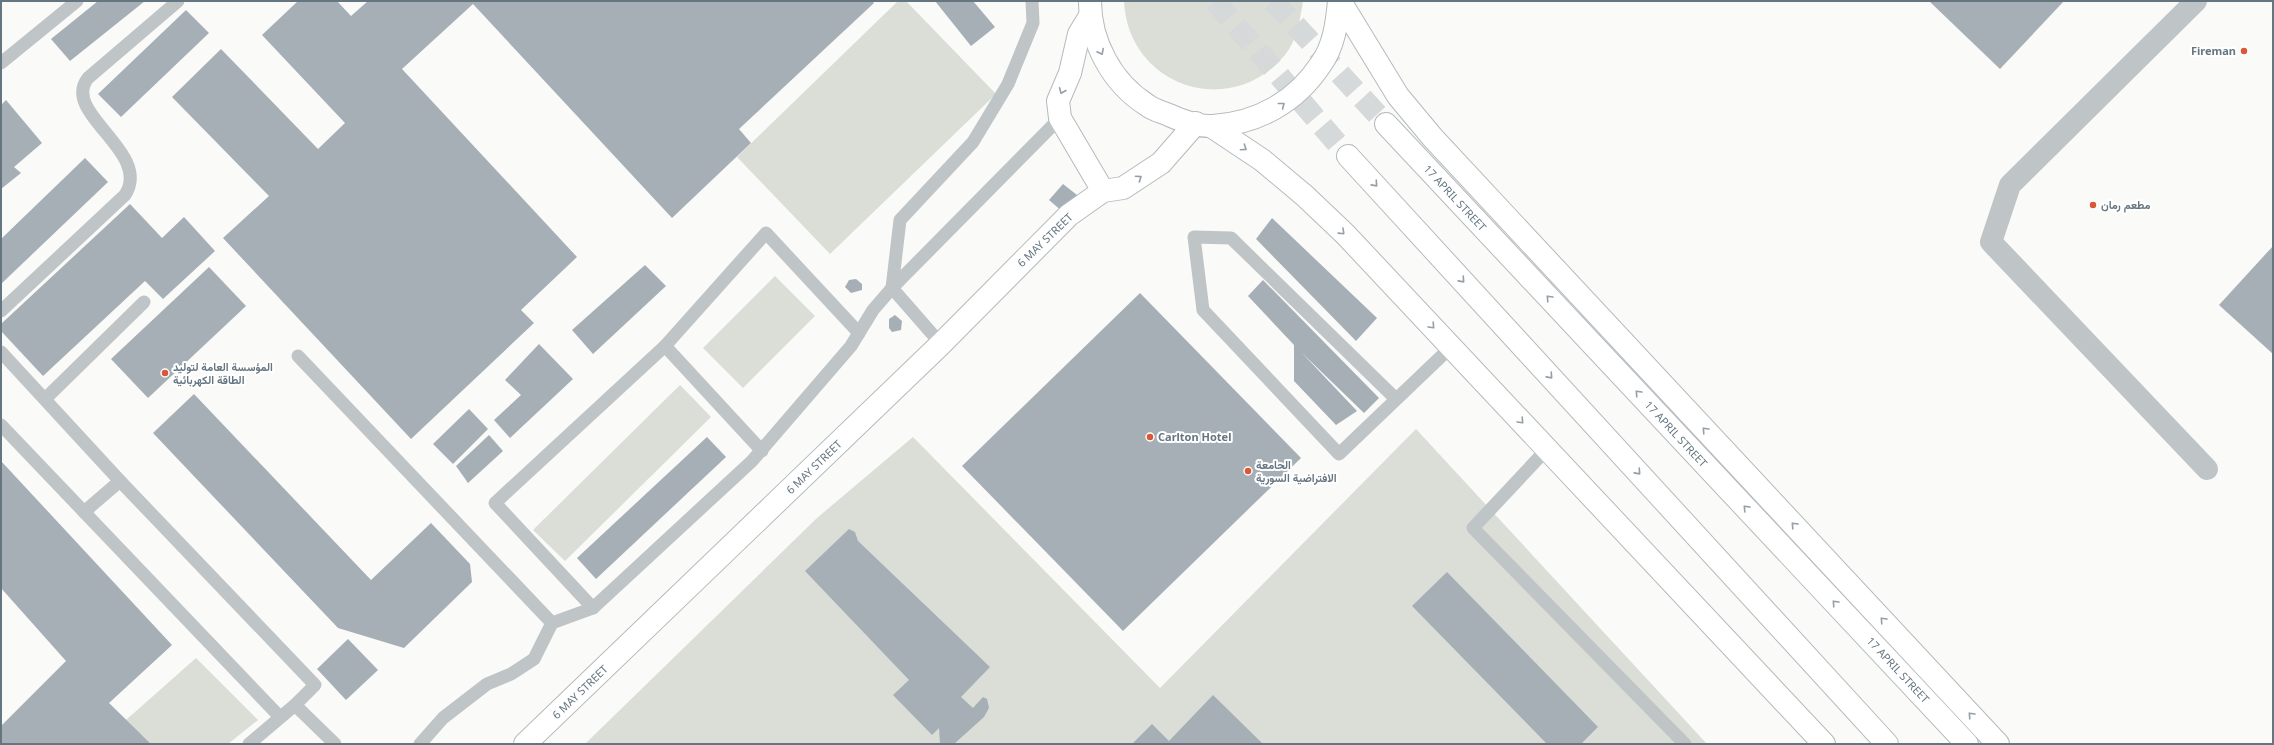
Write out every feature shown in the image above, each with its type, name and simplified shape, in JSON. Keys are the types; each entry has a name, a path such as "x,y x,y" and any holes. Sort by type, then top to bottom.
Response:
{"main road":[{"path":"1090,8 1100,51 1120,82 1147,106 1180,121 1204,125 1245,122 1276,110 1302,89 1322,63 1330,45 1335,33 1340,1"},
{"path":"1340,1 1398,96 1433,138 1998,744"},
{"path":"1090,8 1079,34 1070,73 1058,101 1060,118 1103,191"},
{"name":"17 APRIL STREET","path":"1386,124 1967,744"},
{"path":"1204,125 1262,160 1305,196 1345,234 1824,744"},
{"name":"6 MAY STREET","path":"525,744 941,344 1069,215 1103,191 1123,188 1161,163 1204,125"},
{"path":"1348,156 1887,744"}],"street":[{"path":"2196,1 2010,185 1991,242 2207,469"}],"lane":[{"path":"1,63 77,1"},
{"path":"1,311 125,195 130,188 132,179 127,163 85,102 82,89 88,78 178,1"},
{"path":"941,344 892,288 900,220 973,142 1008,84 1034,23 1032,1"},
{"path":"420,744 443,718 487,684 511,674 534,659 552,622 593,608 762,451 851,346 892,288 1060,118"},
{"path":"593,608 495,503 665,346 766,233 859,333"},
{"path":"1396,399 1231,238 1194,237 1203,310 1339,454 1451,347"},
{"path":"45,399 144,302"},
{"path":"665,346 762,451"},
{"path":"1,352 120,481 315,685 295,705 249,744"},
{"path":"298,356 552,622"},
{"path":"1,425 280,717"},
{"path":"1547,449 1473,528 1685,744"},
{"path":"84,512 120,481"},
{"path":"295,705 336,744"}],"shaded area":[{"path":"898,1 906,1 996,94 830,254 737,157"},
{"path":"1124,1 1303,1 1295,36 1285,55 1262,75 1237,86 1211,89 1185,85 1162,73 1143,55 1130,30"},
{"path":"775,276 815,316 743,388 703,348"},
{"path":"680,385 711,417 565,561 533,530"},
{"path":"1416,429 1707,744 585,744 817,518 913,437 1160,688"},
{"path":"196,658 258,720 228,744 151,744 126,720"}],"building":[{"path":"98,1 145,1 70,61 51,39"},
{"path":"298,1 337,1 351,16 368,1 872,1 874,3 739,129 751,143 672,218 473,4 402,69 577,257 521,310 534,323 411,439 223,238 269,196 172,97 221,49 318,149 345,123 262,35"},
{"path":"935,1 973,1 995,27 971,46"},
{"path":"1929,1 2064,1 2000,69"},
{"path":"186,10 209,33 121,117 98,94"},
{"path":"6,100 42,143 14,167 21,173 1,189 1,105"},
{"path":"85,158 108,182 1,284 1,239"},
{"path":"1063,184 1077,195 1063,212 1049,200"},
{"path":"130,204 162,238 184,217 215,251 163,299 145,281 43,376 1,331 1,324"},
{"path":"1272,218 1377,318 1356,341 1256,239"},
{"path":"2273,246 2273,354 2219,305"},
{"path":"645,265 666,286 593,354 572,330"},
{"path":"209,267 246,306 148,398 111,359"},
{"path":"856,279 862,284 862,290 851,293 845,287 849,280"},
{"path":"1263,280 1379,398 1364,413 1302,353 1357,411 1336,425 1294,381 1294,345 1248,296"},
{"path":"1140,293 1301,458 1123,631 962,466"},
{"path":"895,315 902,321 901,330 892,332 889,328 889,319"},
{"path":"539,344 573,379 510,438 494,420 521,395 505,380"},
{"path":"194,394 371,580 431,523 470,564 472,582 404,648 338,628 153,433"},
{"path":"469,409 488,429 453,464 433,444"},
{"path":"489,435 503,451 468,483 456,466"},
{"path":"707,437 726,457 596,579 577,558"},
{"path":"1,461 172,645 109,703 151,744 1,744 1,726 66,661 1,588"},
{"path":"849,529 855,532 858,541 990,667 961,697 973,708 983,697 987,699 989,708 984,717 954,744 940,744 939,728 932,735 893,695 909,680 805,571"},
{"path":"1447,572 1598,727 1581,744 1547,744 1412,606"},
{"path":"348,639 378,670 346,700 317,669"},
{"path":"1213,695 1263,744 1132,744 1152,724 1169,741"}],"tunnel":[{"path":"1215,1 1348,156"},
{"path":"1273,1 1386,124"}],"place":[{"name":"Fireman","path":"2244,51"},
{"name":"مطعم رمان","path":"2093,205"},
{"name":"المؤسسة العامة لتوليد الطاقة الكهربائية","path":"165,373"},
{"name":"Carlton Hotel","path":"1150,437"},
{"name":"الحامعة الافتراضية السورية","path":"1248,471"}]}
